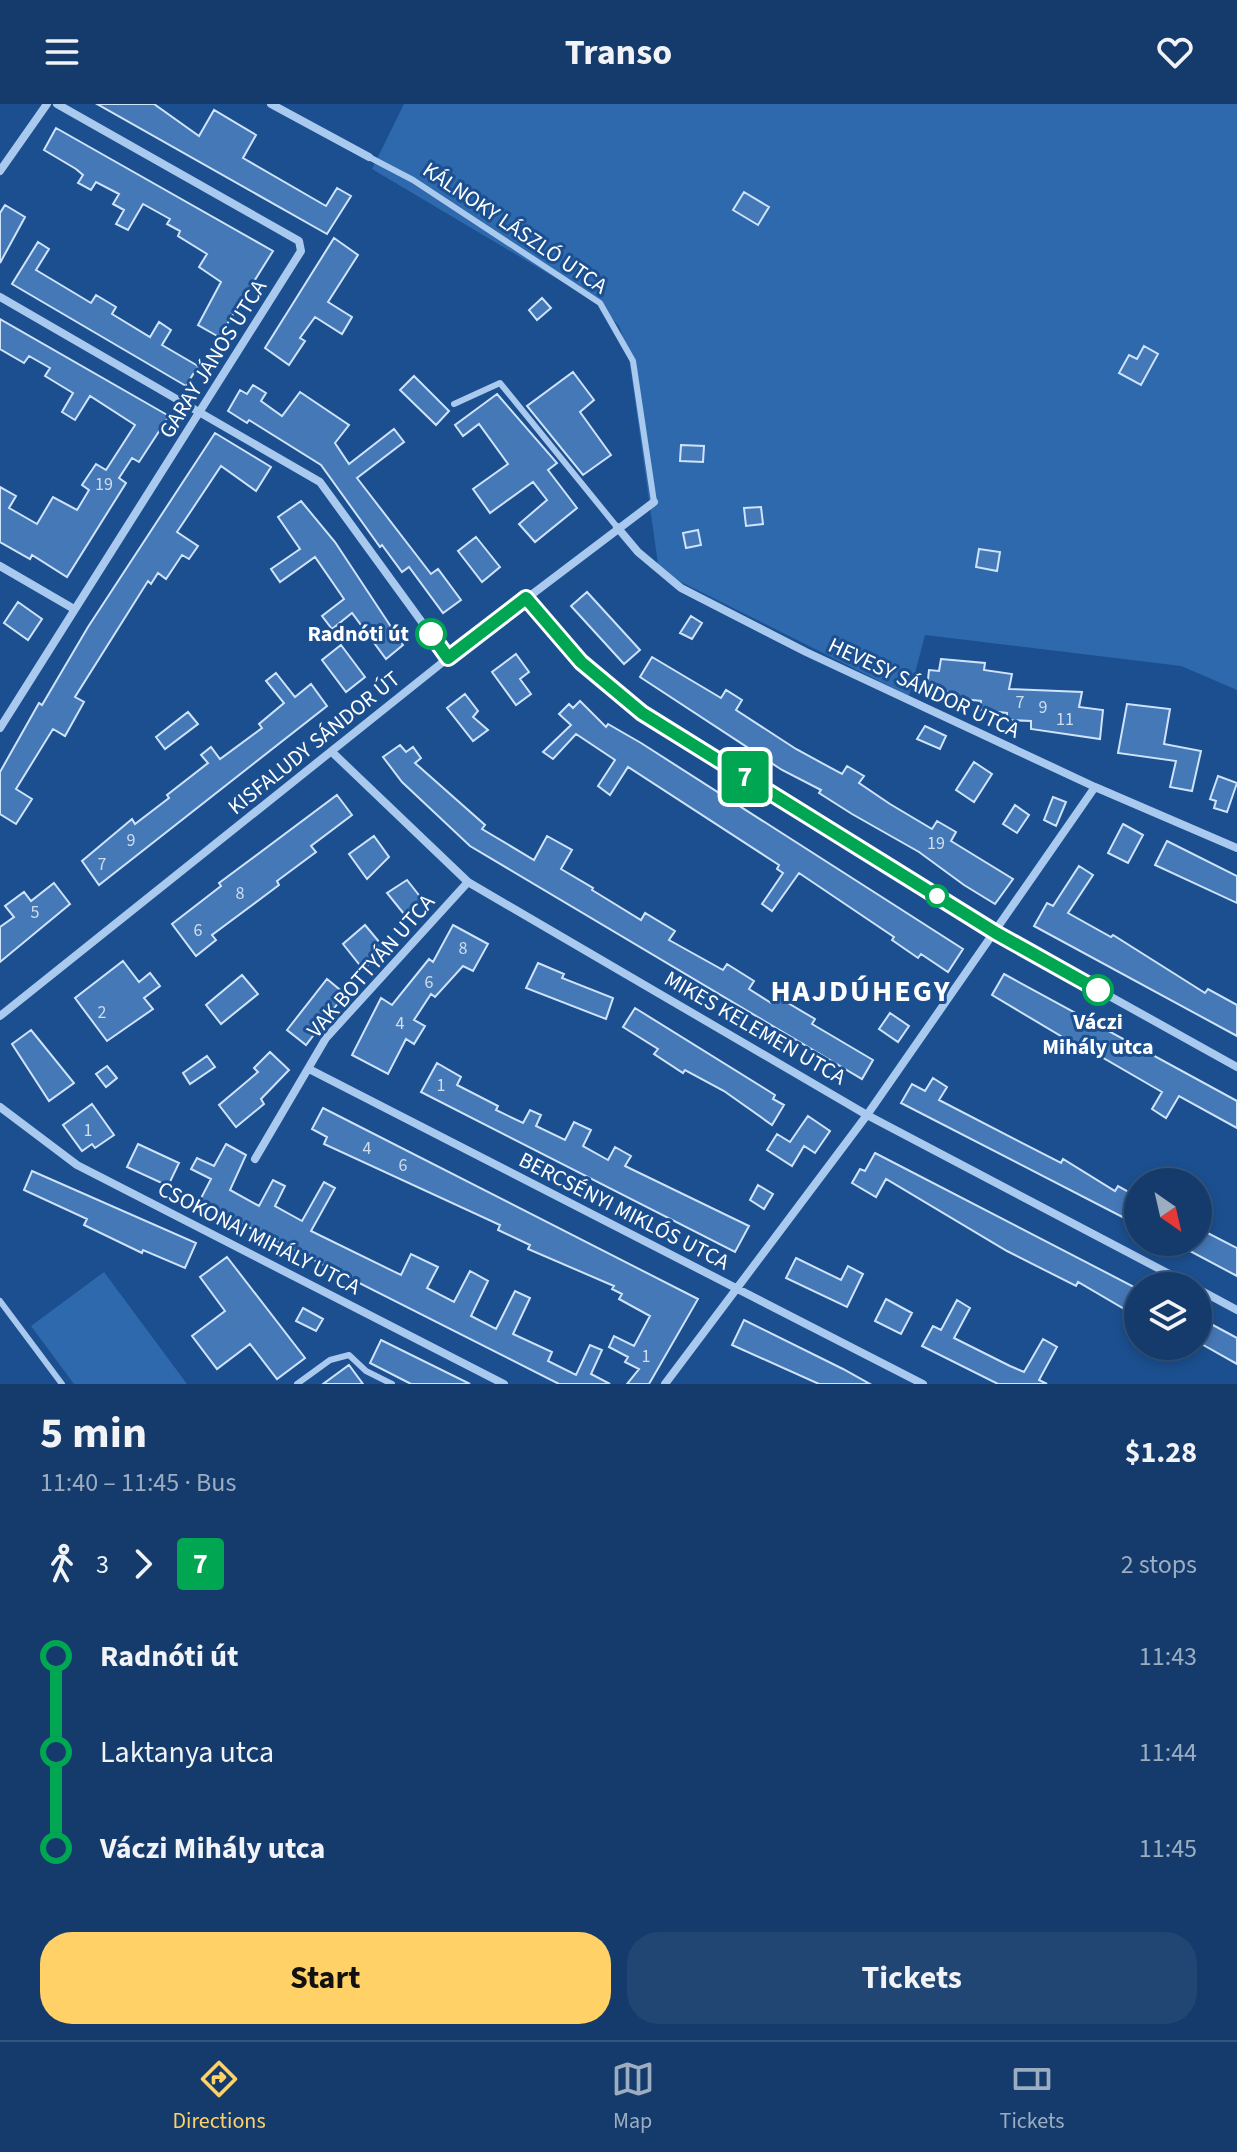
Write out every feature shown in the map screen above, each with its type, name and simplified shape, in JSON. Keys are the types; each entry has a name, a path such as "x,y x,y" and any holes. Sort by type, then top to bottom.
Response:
{"street":[{"path":"0,171 4,157 47,104"},
{"name":"GARAY JÁNOS UTCA","path":"0,728 301,251 299,241 57,104"},
{"name":"KÁLNOKY LÁSZLÓ UTCA","path":"271,104 369,157"},
{"path":"0,297 320,482 448,658"},
{"name":"KISFALUDY SÁNDOR ÚT","path":"0,1016 333,753 448,658 617,527 654,502"},
{"name":"HEVESY SÁNDOR UTCA","path":"617,527 638,552 681,588 806,652 1095,787 1237,848"},
{"path":"0,566 74,609"},
{"path":"526,598 581,662 642,713 996,933 1237,1067"},
{"name":"MIKES KELEMEN UTCA","path":"333,753 468,882 867,1115 1165,1272"},
{"path":"665,1384 867,1115 1095,787"},
{"name":"VAK BOTTYÁN UTCA","path":"255,1159 326,1038 468,882"},
{"name":"BERCSÉNYI MIKLÓS UTCA","path":"309,1069 923,1384"},
{"name":"CSOKONAI MIHÁLY UTCA","path":"2,1112 77,1165 504,1384"},
{"path":"1212,1297 1237,1310"}],"lane":[{"name":"KÁLNOKY LÁSZLÓ UTCA","path":"369,157 413,180 600,303 633,361 654,502"},
{"path":"454,404 500,383 617,527"},
{"path":"0,1100 2,1112"},
{"path":"0,1301 62,1384"},
{"path":"297,1384 330,1360 349,1355 366,1371 392,1384"}],"shaded area":[{"path":"404,104 1237,104 1237,690 1181,666 925,635 909,696 659,571 628,351 619,326 596,302 372,169"},
{"path":"104,1272 187,1384 74,1384 31,1326"}],"building":[{"path":"97,104 154,104 199,136 214,110 256,135 243,158 326,206 337,188 351,196 327,234"},
{"path":"56,128 273,251 219,337 198,325 221,282 199,267 207,254 178,236 180,231 167,224 170,219 143,204 128,230 116,224 124,210 113,204 119,194 96,182 91,190 78,183 83,175 44,150"},
{"path":"744,192 769,207 758,225 733,210"},
{"path":"5,205 25,217 0,263 0,213"},
{"path":"334,238 358,255 328,302 352,317 342,334 315,317 300,338 305,341 289,365 265,348"},
{"path":"38,242 49,249 36,270 91,303 96,295 116,307 112,314 150,337 159,322 171,330 162,345 198,366 186,386 12,284"},
{"path":"542,298 551,308 537,320 529,310"},
{"path":"0,319 169,416 139,462 132,458 119,478 126,483 67,577 32,555 30,559 0,542 0,487 16,496 9,508 37,524 53,497 77,510 89,490 82,485 96,464 106,470 135,425 90,396 75,420 62,412 73,393 45,376 50,368 29,356 24,363 0,349"},
{"path":"1144,346 1158,354 1141,385 1119,373 1129,355 1137,359"},
{"path":"573,372 594,400 580,412 611,455 583,475 527,406"},
{"path":"414,376 449,411 436,425 400,390"},
{"path":"253,385 266,393 261,401 282,416 300,392 349,425 335,443 349,464 394,429 404,442 357,478 431,574 438,569 461,600 443,613 409,567 402,572 382,545 380,547 321,465 249,420 247,423 228,411 240,390 247,394"},
{"path":"497,394 557,463 548,470 577,508 535,542 519,524 547,500 533,482 490,513 473,489 508,464 479,424 463,436 455,425"},
{"path":"215,433 271,467 256,491 221,466 177,532 198,546 189,559 182,555 166,579 158,573 151,584 148,581 75,697 84,702 65,736 53,729 16,789 32,799 16,824 0,814 0,772 39,703 42,705 88,627"},
{"path":"681,445 704,446 703,462 680,461"},
{"path":"301,501 335,542 403,645 386,659 352,613 332,629 322,616 344,599 315,557 280,582 271,569 300,549 278,517"},
{"path":"761,507 763,524 746,526 744,508"},
{"path":"698,530 701,545 686,548 683,533"},
{"path":"476,537 500,567 482,582 458,551"},
{"path":"979,549 1000,552 997,571 976,567"},
{"path":"587,592 640,650 624,664 571,606"},
{"path":"18,602 42,619 28,640 4,623"},
{"path":"691,616 702,623 692,639 680,633"},
{"path":"341,645 365,677 346,692 322,660"},
{"path":"516,654 529,672 520,679 531,694 516,705 492,672"},
{"path":"652,657 721,698 726,690 742,700 736,710 842,774 847,766 864,776 859,783 932,829 937,821 956,832 951,841 1013,879 995,904 964,885 919,852 852,814 819,793 821,790 782,770 640,677"},
{"path":"941,659 985,663 984,670 1012,674 1009,689 1082,692 1079,707 1103,710 1100,739 1031,729 1031,721 1007,720 1007,713 980,710 981,701 954,698 956,693 927,689 929,670 939,671"},
{"path":"276,673 295,697 311,684 327,706 99,885 82,861 132,819 135,824 169,798 167,795 208,763 201,755 211,747 220,759 262,728 259,724 284,703 266,681"},
{"path":"465,694 478,711 473,717 488,730 473,741 447,708"},
{"path":"580,701 606,727 608,724 641,743 963,949 948,972 921,954 918,958 892,940 894,937 799,873 772,911 762,904 783,873 777,869 779,865 628,767 610,795 598,786 615,760 576,734 553,759 543,752 571,725 559,714 569,704 573,708"},
{"path":"1127,704 1170,709 1164,744 1201,751 1192,791 1170,787 1176,761 1118,753"},
{"path":"188,712 198,724 165,749 156,737"},
{"path":"925,726 946,736 940,749 917,739"},
{"path":"400,745 406,752 413,747 421,758 415,763 485,825 482,829 534,860 547,836 572,850 561,869 592,890 641,920 645,913 675,931 669,940 723,970 727,964 754,981 749,989 771,1003 779,991 791,998 788,1003 815,1019 812,1024 873,1060 862,1079 470,846 402,782 383,757"},
{"path":"974,762 992,774 974,802 956,790"},
{"path":"1218,776 1237,783 1227,812 1214,808 1216,801 1210,799"},
{"path":"337,795 352,815 311,846 316,852 277,881 279,885 212,935 216,940 196,956 172,924 221,886 219,883"},
{"path":"1053,797 1066,802 1056,826 1044,820"},
{"path":"1015,805 1029,815 1017,833 1003,824"},
{"path":"1123,824 1143,835 1128,863 1108,853"},
{"path":"374,836 389,857 367,879 349,854"},
{"path":"1167,841 1237,876 1237,903 1155,865"},
{"path":"1079,866 1093,875 1068,913 1111,937 1113,935 1205,993 1208,989 1237,1005 1237,1036 1034,926 1047,903 1053,906"},
{"path":"407,880 422,899 404,914 387,893"},
{"path":"54,883 70,904 0,962 0,927 14,917 5,906 24,892 31,901"},
{"path":"365,925 386,950 363,969 343,944"},
{"path":"453,925 488,944 473,971 463,966 435,997 431,994 414,1020 425,1026 414,1044 406,1039 388,1074 352,1055 381,998 392,1005 429,959 433,962"},
{"path":"123,961 139,982 150,973 160,986 144,998 153,1009 107,1041 75,998"},
{"path":"538,963 564,974 562,978 613,998 606,1019 526,988"},
{"path":"1004,974 1237,1101 1237,1128 1179,1096 1166,1118 1152,1109 1162,1092 1079,1044 1077,1048 1063,1041 1064,1038 992,995"},
{"path":"242,975 258,994 221,1024 206,1005"},
{"path":"327,979 345,994 306,1045 287,1030"},
{"path":"635,1008 775,1095 773,1099 784,1105 772,1125 724,1091 685,1070 683,1073 654,1054 658,1049 623,1027"},
{"path":"890,1013 909,1026 898,1042 879,1029"},
{"path":"31,1030 74,1083 49,1101 12,1044"},
{"path":"270,1052 289,1070 261,1099 264,1104 236,1127 219,1105 258,1072 254,1068"},
{"path":"207,1056 215,1067 190,1084 183,1073"},
{"path":"437,1063 461,1077 457,1085 498,1106 496,1110 523,1123 530,1110 541,1115 536,1126 565,1140 574,1122 591,1130 583,1146 608,1160 615,1147 631,1156 625,1166 749,1226 735,1252 421,1092"},
{"path":"107,1066 117,1078 106,1087 96,1074"},
{"path":"933,1078 947,1087 939,1100 1061,1163 1063,1159 1115,1191 1118,1186 1124,1189 1124,1218 901,1103 912,1084 925,1091"},
{"path":"92,1104 114,1135 95,1148 92,1144 82,1151 63,1125"},
{"path":"323,1108 698,1299 649,1384 627,1384 639,1369 625,1362 628,1357 609,1347 614,1336 634,1346 650,1316 619,1299 622,1294 612,1289 614,1286 528,1249 530,1245 498,1230 500,1225 324,1144 327,1137 312,1129"},
{"path":"808,1116 830,1131 815,1153 804,1146 792,1166 767,1150 777,1134 790,1142"},
{"path":"138,1144 179,1163 168,1186 127,1167"},
{"path":"226,1144 246,1155 230,1190 259,1206 273,1180 285,1186 275,1206 302,1221 324,1182 335,1188 311,1231 401,1275 411,1254 438,1267 427,1288 454,1302 470,1271 488,1281 471,1316 496,1329 515,1291 530,1298 513,1334 552,1352 548,1361 576,1375 590,1345 602,1350 591,1374 610,1384 559,1384 199,1202 211,1179 191,1169 197,1158 214,1166"},
{"path":"875,1153 1124,1282 1124,1309 1078,1282 1076,1286 1007,1251 886,1179 876,1197 852,1183 860,1169 865,1171"},
{"path":"32,1171 196,1243 185,1268 143,1250 142,1253 84,1225 87,1219 24,1190"},
{"path":"758,1185 773,1194 764,1209 750,1200"},
{"path":"1212,1235 1237,1248 1237,1276 1199,1256 1212,1256"},
{"path":"227,1257 305,1358 277,1379 250,1344 217,1369 192,1336 225,1311 200,1277"},
{"path":"796,1258 841,1280 848,1266 863,1274 847,1307 786,1278"},
{"path":"886,1299 912,1313 901,1334 875,1321"},
{"path":"957,1300 970,1308 954,1338 1010,1366 1024,1372 1043,1339 1057,1347 1039,1380 1047,1384 998,1384 922,1346 933,1326 941,1330"},
{"path":"303,1308 323,1319 316,1331 296,1321"},
{"path":"744,1320 870,1384 819,1384 732,1345"},
{"path":"1212,1325 1237,1338 1237,1364 1212,1350"},
{"path":"381,1340 470,1384 411,1384 370,1363"},
{"path":"349,1365 363,1384 323,1384"}],"bus line":[{"name":"7","path":"431,634 448,658 526,598 581,662 642,713 996,933 1098,990"}],"place":[{"name":"Radnóti út","path":"431,634"},
{"name":"Váczi Mihály utca","path":"1098,990"}],"district":[{"name":"HAJDÚHEGY","path":"861,991"}]}
